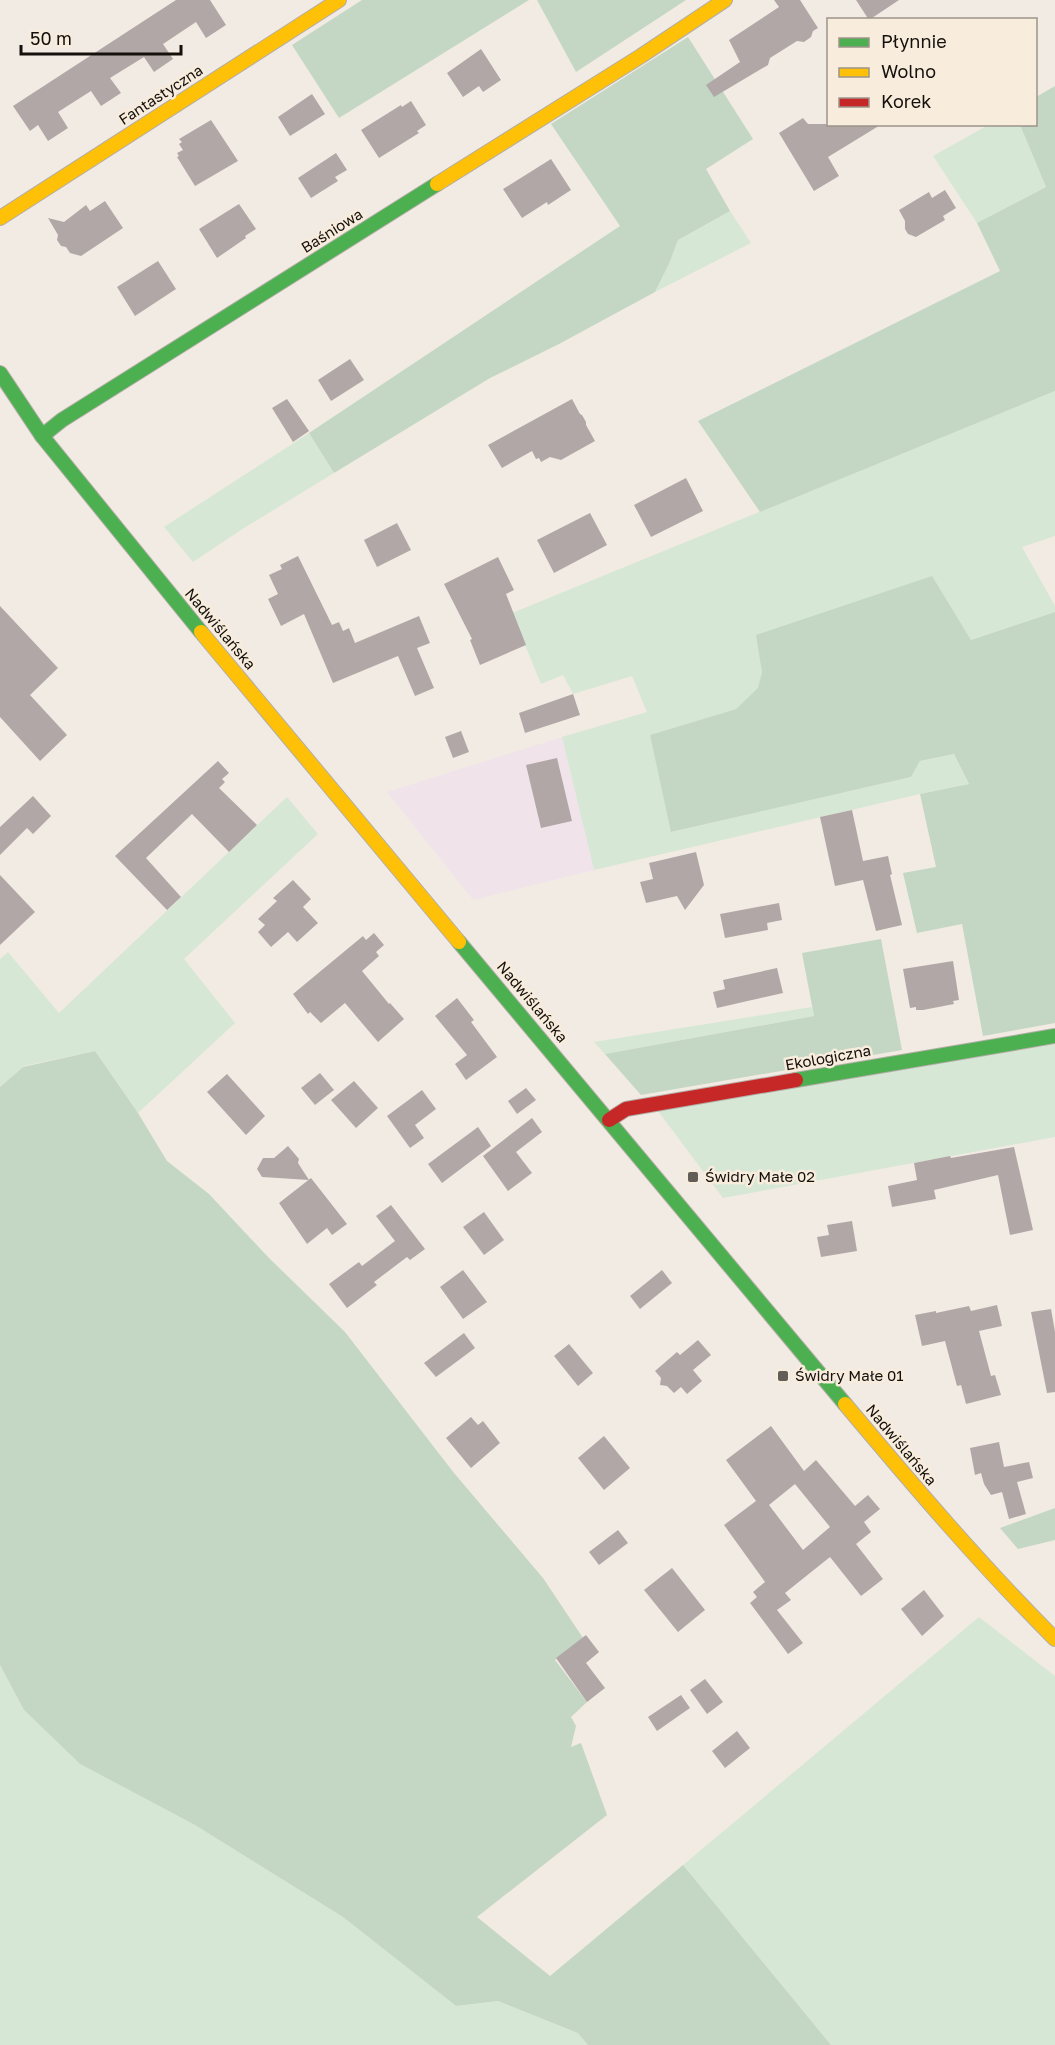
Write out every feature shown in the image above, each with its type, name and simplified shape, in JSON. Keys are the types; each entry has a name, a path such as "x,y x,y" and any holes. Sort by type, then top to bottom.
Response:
{"street":[{"name":"Fantastyczna","path":"0,218 339,0"},
{"name":"Baśniowa","path":"42,436 62,420 641,56 725,0"},
{"name":"Nadwiślańska","path":"0,373 42,436 152,573 932,1508 1000,1584 1055,1639"},
{"name":"Ekologiczna","path":"609,1120 626,1109 1055,1036"}],"shaded area":[{"path":"562,737 594,870 473,900 387,792"}],"green space":[{"path":"362,0 529,0 339,118 292,45"},
{"path":"537,0 686,0 576,72"},
{"path":"688,37 753,139 706,169 730,211 678,240 655,292 490,378 334,473 309,433 620,226 551,124"},
{"path":"1055,86 1055,391 760,512 698,421 1000,271 977,223 1046,187 1020,126 1037,126 1037,96"},
{"path":"986,126 1020,126 1046,187 977,223 933,156"},
{"path":"730,211 751,243 655,292 678,240"},
{"path":"1055,391 1055,536 1022,547 1055,606 1055,612 971,640 932,577 762,672 759,688 736,709 650,735 672,832 911,777 920,761 954,754 969,784 594,870 562,737 647,712 632,676 573,694 563,675 541,684 512,613"},
{"path":"309,433 334,473 193,562 164,527"},
{"path":"932,576 971,640 1055,612 1055,1023 983,1036 962,924 917,933 903,873 936,867 920,794 969,784 954,754 920,761 911,777 671,832 650,735 736,709 758,688 762,672 756,635"},
{"path":"287,797 318,834 184,959 235,1023 138,1113 95,1051 24,1066 0,1087 0,959 8,952 59,1013"},
{"path":"881,939 902,1050 641,1095 605,1054 814,1016 802,953"},
{"path":"812,1007 814,1016 605,1054 594,1042"},
{"path":"1055,1044 1055,1137 723,1198 658,1111"},
{"path":"95,1051 138,1113 167,1161 209,1194 269,1258 345,1332 454,1473 543,1578 583,1638 555,1660 587,1702 571,1717 576,1726 571,1747 581,1743 607,1815 477,1917 550,1976 683,1865 831,2045 588,2045 578,2033 498,2001 456,2006 343,1917 195,1825 80,1764 24,1710 0,1665 0,1087 23,1067"},
{"path":"1055,1508 1055,1540 1018,1549 1000,1528"},
{"path":"979,1617 1055,1676 1055,2045 831,2045 683,1865"},
{"path":"0,1665 24,1710 80,1764 195,1825 343,1917 456,2006 498,2001 579,2033 588,2045 0,2045"}],"building":[{"path":"176,0 210,0 226,25 206,38 196,22 163,44 173,59 154,72 144,57 110,78 121,93 101,106 91,91 58,112 68,128 48,141 38,125 30,131 13,106"},
{"path":"774,0 800,0 818,28 804,42 797,41 770,58 768,65 714,97 706,85 740,62 729,40 779,7"},
{"path":"856,0 899,0 872,18 868,18"},
{"path":"481,49 501,80 483,92 479,86 463,97 447,73"},
{"path":"312,94 325,114 290,136 278,117"},
{"path":"411,101 426,125 417,131 419,133 379,158 361,130"},
{"path":"803,118 808,124 879,126 828,157 839,176 814,191 779,133"},
{"path":"211,120 238,161 195,186 177,157 179,156 177,153 183,150 179,139"},
{"path":"336,153 347,170 335,177 338,181 311,198 298,178"},
{"path":"551,159 571,190 522,218 503,189"},
{"path":"945,190 956,208 943,216 945,220 916,237 908,234 899,210 929,192 932,198"},
{"path":"105,201 123,228 81,256 70,253 66,247 61,246 57,240 58,235 48,218 64,222 86,205 90,211"},
{"path":"239,204 256,229 217,258 199,229"},
{"path":"158,261 176,289 135,316 117,287"},
{"path":"350,359 364,380 331,401 318,380"},
{"path":"287,399 309,431 293,442 272,408"},
{"path":"572,399 595,441 561,460 550,457 541,462 539,458 536,459 532,451 502,468 488,445"},
{"path":"686,478 703,511 651,537 634,505"},
{"path":"590,513 607,545 554,573 537,540"},
{"path":"397,523 411,550 377,567 364,540"},
{"path":"298,556 332,625 339,622 343,631 349,628 355,643 419,616 430,643 417,648 434,688 415,696 398,656 333,683 304,614 281,626 268,599 278,594 269,575 282,569 280,565"},
{"path":"498,557 514,590 506,594 526,645 480,665 470,640 472,639 444,584"},
{"path":"0,606 58,668 30,695 67,735 40,761 0,717"},
{"path":"573,694 580,715 525,733 519,713"},
{"path":"461,731 469,752 453,758 445,737"},
{"path":"557,758 572,821 541,828 526,765"},
{"path":"218,761 229,773 222,779 225,782 219,788 257,825 229,852 192,814 146,858 181,897 167,910 115,856"},
{"path":"33,796 51,816 33,834 27,828 0,855 0,827"},
{"path":"852,810 863,861 888,856 892,874 890,875 902,925 876,931 863,880 835,886 820,817"},
{"path":"696,852 704,885 685,910 677,896 646,903 640,882 653,879 649,863"},
{"path":"0,875 35,912 0,945"},
{"path":"293,880 311,899 303,907 318,923 297,942 288,932 271,947 258,932 265,925 258,919 277,901 273,898"},
{"path":"779,903 782,920 767,923 768,930 725,938 720,914"},
{"path":"374,933 384,945 376,952 379,956 362,971 404,1019 378,1042 345,1003 321,1023 310,1012 308,1014 293,994 363,936 366,940"},
{"path":"953,961 959,1000 953,1001 954,1004 923,1010 916,1010 916,1007 910,1008 903,969"},
{"path":"777,968 783,993 717,1008 713,992 725,989 723,980"},
{"path":"457,998 474,1020 471,1022 497,1057 466,1080 455,1064 467,1055 435,1016"},
{"path":"320,1073 334,1090 315,1105 301,1088"},
{"path":"227,1074 265,1116 246,1135 207,1092"},
{"path":"354,1081 378,1108 356,1128 331,1100"},
{"path":"526,1088 536,1100 517,1114 508,1101"},
{"path":"422,1090 436,1109 415,1125 424,1138 410,1148 387,1116"},
{"path":"532,1118 542,1132 516,1152 532,1173 508,1191 483,1156"},
{"path":"478,1127 491,1146 442,1183 428,1164"},
{"path":"288,1146 299,1159 298,1163 309,1180 262,1177 257,1169 263,1158 274,1158"},
{"path":"1014,1147 1033,1230 1010,1235 998,1175 934,1190 936,1199 892,1207 888,1186 917,1180 914,1163"},
{"path":"311,1178 347,1224 332,1235 327,1228 307,1244 279,1203"},
{"path":"391,1205 425,1249 410,1260 407,1257 374,1282 377,1285 347,1308 329,1284 359,1262 362,1266 395,1241 376,1216"},
{"path":"484,1212 504,1240 484,1255 463,1227"},
{"path":"852,1221 857,1251 821,1257 817,1237 829,1235 827,1225"},
{"path":"463,1270 487,1302 463,1319 440,1287"},
{"path":"662,1270 672,1283 640,1309 630,1296"},
{"path":"997,1305 1002,1326 979,1331 991,1376 995,1375 1001,1395 966,1404 961,1385 957,1386 945,1341 922,1346 915,1315 969,1306 971,1311"},
{"path":"1051,1309 1055,1332 1055,1392 1047,1393 1031,1312"},
{"path":"464,1333 475,1348 436,1377 424,1363"},
{"path":"698,1340 711,1355 693,1370 702,1381 687,1394 681,1387 674,1393 667,1386 660,1385 661,1378 655,1371 677,1352 680,1355"},
{"path":"569,1344 593,1373 578,1386 554,1356"},
{"path":"471,1417 478,1425 483,1421 500,1443 471,1468 446,1438"},
{"path":"771,1426 804,1471 816,1460 855,1506 868,1495 880,1509 864,1522 871,1532 856,1544 883,1579 861,1596 830,1557 785,1593 791,1600 777,1610 803,1643 788,1654 750,1603 757,1597 753,1592 765,1582 724,1525 756,1501 726,1460","holes":["795,1484 830,1527 803,1550 769,1505"]},
{"path":"604,1436 630,1468 604,1490 578,1458"},
{"path":"999,1442 1004,1467 1029,1462 1033,1478 1017,1482 1026,1514 1009,1519 1002,1492 991,1495 984,1484 981,1473 975,1475 970,1448"},
{"path":"618,1530 628,1543 599,1565 589,1552"},
{"path":"672,1568 705,1610 678,1632 644,1590"},
{"path":"924,1590 944,1616 922,1636 901,1609"},
{"path":"586,1635 599,1652 586,1663 605,1688 587,1702 556,1658"},
{"path":"705,1679 723,1702 707,1714 690,1690"},
{"path":"681,1695 690,1708 657,1731 648,1717"},
{"path":"737,1731 750,1748 725,1768 712,1751"}],"traffic: fast":[{"path":"42,436 62,420 437,184"},
{"path":"0,373 42,436 201,632"},
{"path":"459,942 845,1404"},
{"path":"796,1080 1055,1036"}],"traffic: slow":[{"path":"0,218 339,0"},
{"path":"437,184 641,56 725,0"},
{"path":"201,632 459,942"},
{"path":"845,1404 974,1553 1055,1639"}],"traffic: jam":[{"path":"609,1120 626,1109 796,1080"}],"place":[{"name":"Świdry Małe 02","path":"693,1177"},
{"name":"Świdry Małe 01","path":"783,1376"}]}
